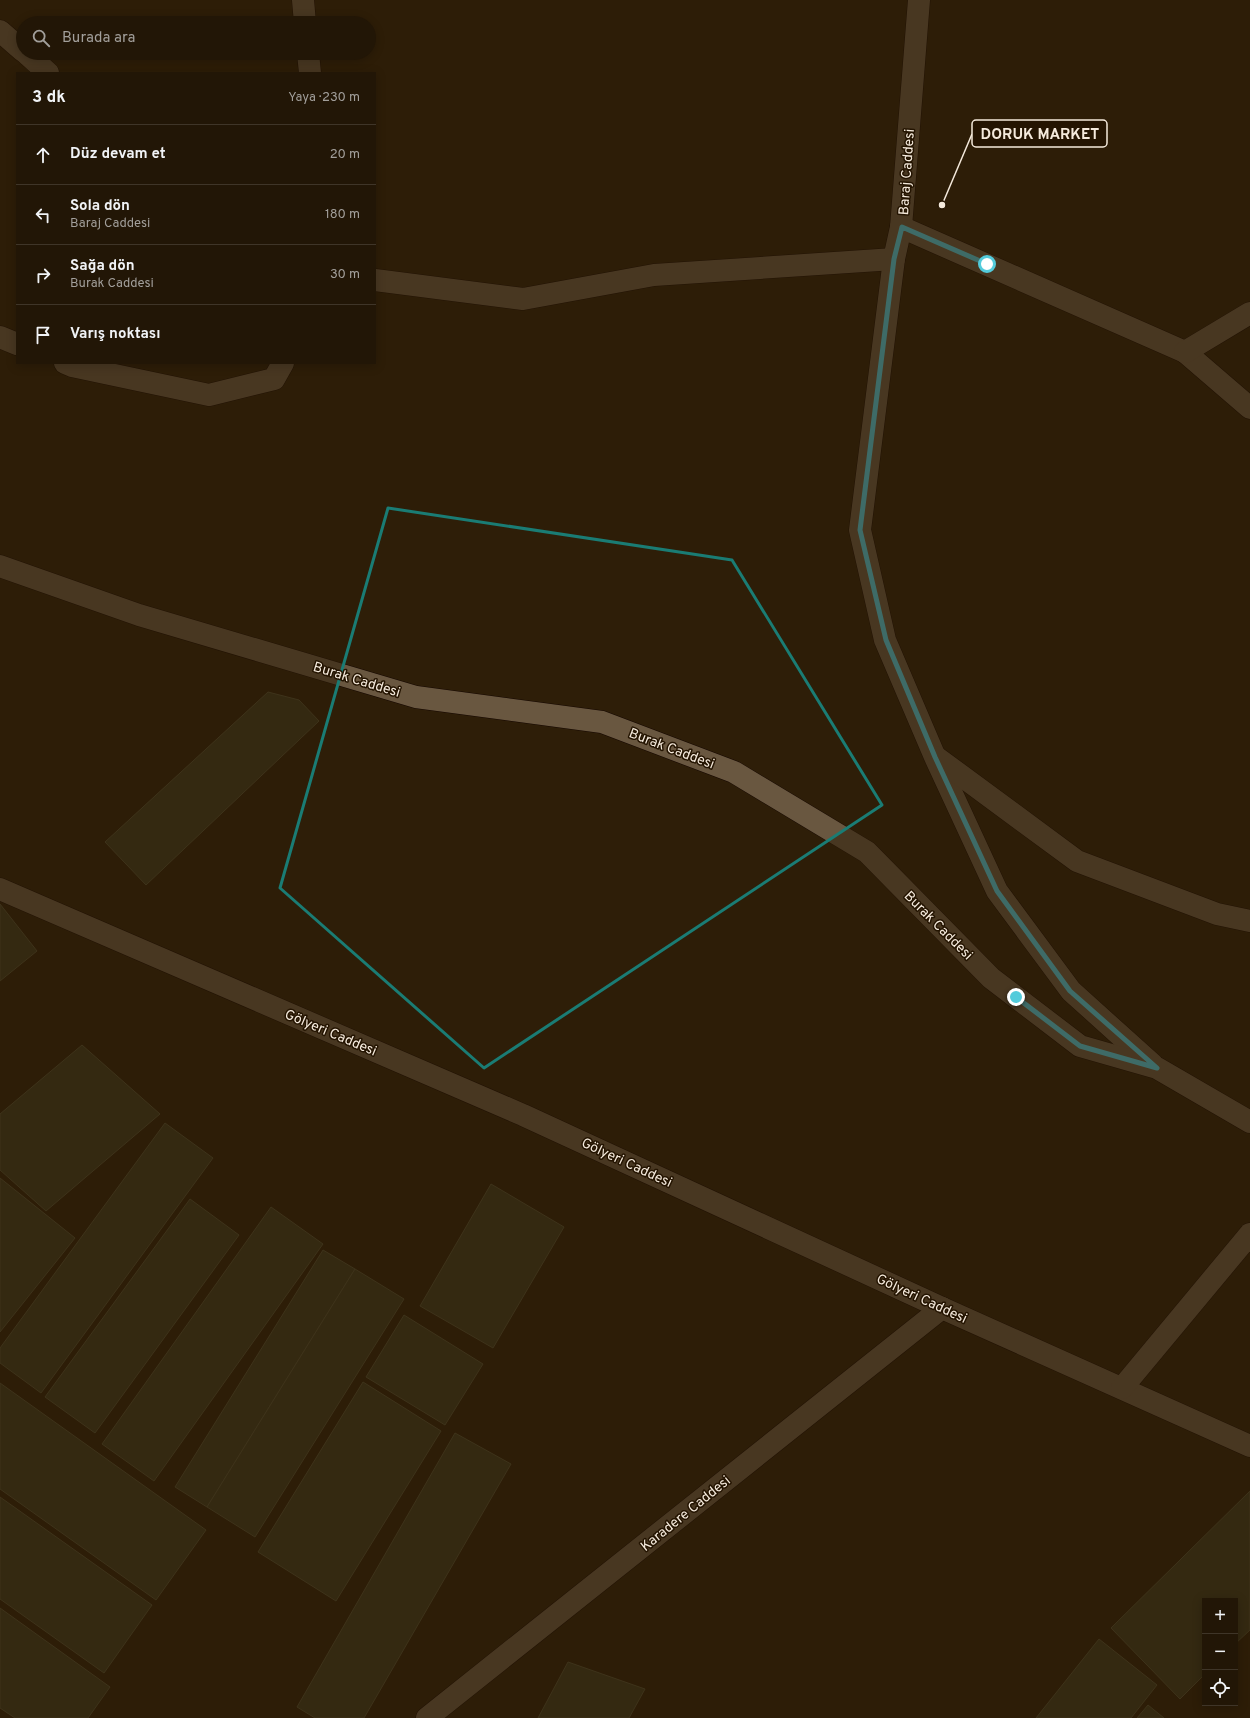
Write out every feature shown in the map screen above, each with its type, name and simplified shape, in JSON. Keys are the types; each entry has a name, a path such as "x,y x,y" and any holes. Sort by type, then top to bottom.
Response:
{"street":[{"path":"303,0 304,16"},
{"name":"Baraj Caddesi","path":"919,0 902,227 894,259 860,530 886,640 935,757 997,891 1070,991 1157,1068"},
{"path":"0,31 16,45"},
{"path":"34,60 47,72"},
{"path":"309,60 310,72"},
{"path":"902,227 1185,352 1250,408"},
{"path":"376,280 523,299 654,275 894,259"},
{"path":"1185,352 1250,313"},
{"path":"0,337 16,344"},
{"path":"67,364 209,396 274,379 282,364"},
{"name":"Burak Caddesi","path":"0,566 139,615 416,697 602,722 734,772 867,852 991,978 1080,1046 1157,1068 1250,1122"},
{"path":"935,757 1077,861 1217,914 1250,921"},
{"name":"Gölyeri Caddesi","path":"0,889 523,1114 942,1308 1250,1446"},
{"path":"1122,1388 1250,1234"},
{"name":"Karadere Caddesi","path":"427,1718 942,1308"}],"highlighted area":[{"path":"388,508 732,560 882,805 484,1068 280,888"}],"building":[{"path":"268,692 299,700 319,721 146,885 105,842"},
{"path":"0,904 37,951 0,981"},
{"path":"82,1045 160,1114 46,1211 0,1170 0,1114"},
{"path":"165,1123 213,1158 41,1393 0,1363 0,1348"},
{"path":"0,1178 75,1238 0,1332"},
{"path":"491,1184 564,1227 493,1348 420,1306"},
{"path":"190,1199 239,1235 95,1433 45,1397"},
{"path":"271,1207 323,1244 154,1481 102,1444"},
{"path":"323,1250 355,1269 207,1507 175,1487"},
{"path":"355,1269 404,1299 255,1537 207,1507"},
{"path":"404,1315 483,1364 445,1425 366,1377"},
{"path":"363,1382 441,1431 336,1601 258,1552"},
{"path":"0,1383 206,1530 156,1600 0,1489"},
{"path":"455,1433 511,1464 364,1718 315,1718 297,1707"},
{"path":"1250,1491 1250,1630 1238,1641 1238,1598 1202,1598 1202,1677 1180,1699 1111,1628"},
{"path":"0,1497 152,1605 104,1673 0,1599"},
{"path":"0,1608 110,1687 88,1718 15,1718 0,1708"},
{"path":"1099,1639 1157,1685 1131,1718 1036,1718"},
{"path":"568,1662 645,1689 629,1718 538,1718"},
{"path":"1148,1705 1164,1718 1137,1718"}],"place":[{"name":"DORUK MARKET","path":"942,205"}],"route":[{"path":"987,264 902,227 894,259 860,530 886,640 935,757 997,891 1070,991 1157,1068 1080,1046 1016,997"}]}
